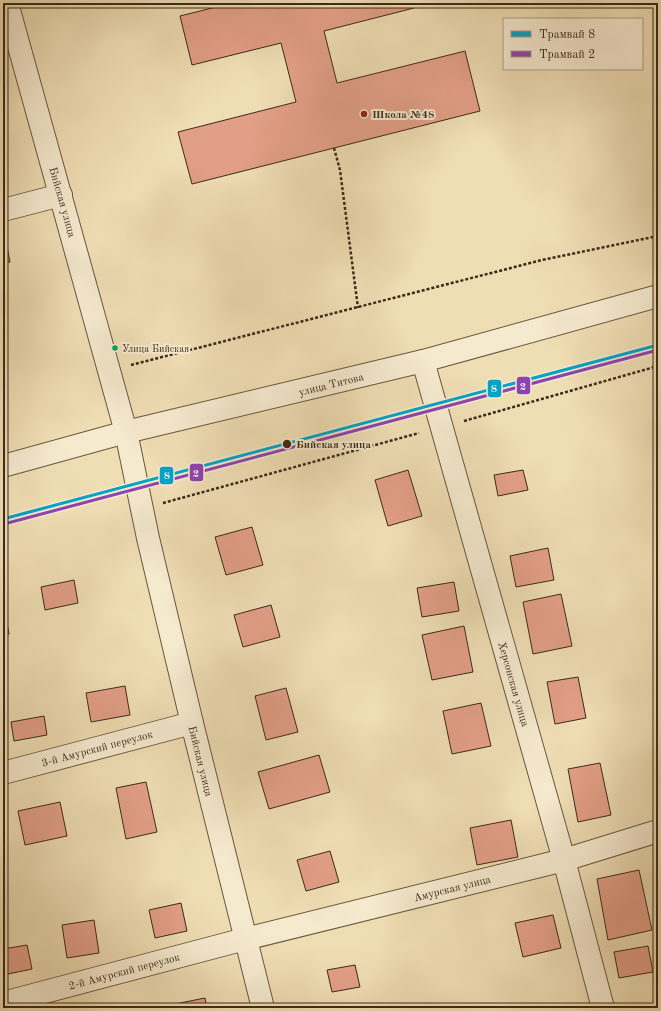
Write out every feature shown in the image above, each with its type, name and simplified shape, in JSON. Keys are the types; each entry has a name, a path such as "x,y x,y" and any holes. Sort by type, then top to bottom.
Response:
{"street":[{"name":"Бийская улица","path":"7,3 126,432 142,508 192,723 263,1008"},
{"path":"3,210 61,195"},
{"name":"улица Титова","path":"3,466 126,432 423,361 658,296"},
{"name":"Херсонская улица","path":"423,361 564,860 603,1008"},
{"name":"3-й Амурский переулок","path":"3,773 192,723"},
{"name":"Амурская улица","path":"245,939 564,860 658,831"},
{"name":"2-й Амурский переулок","path":"3,1003 245,939"}],"path":[{"path":"334,148 340,170 358,308"},
{"path":"110,371 542,260 658,236"},
{"path":"142,508 442,427 658,366"}],"building":[{"path":"232,3 413,3 414,8 324,31 337,83 465,51 480,111 192,184 178,132 296,102 281,43 192,65 180,16"},
{"path":"3,236 5,236 10,262 3,263"},
{"path":"408,470 422,516 388,526 375,480"},
{"path":"523,470 528,490 498,496 494,475"},
{"path":"252,527 263,565 226,575 215,537"},
{"path":"548,548 554,580 516,587 510,556"},
{"path":"74,580 78,603 45,610 41,587"},
{"path":"454,582 459,611 422,617 417,588"},
{"path":"561,594 572,646 533,654 523,602"},
{"path":"3,601 9,634 3,635"},
{"path":"271,605 280,637 243,647 234,615"},
{"path":"464,626 473,672 432,680 422,635"},
{"path":"578,677 586,718 555,724 547,682"},
{"path":"125,686 130,715 91,722 86,693"},
{"path":"286,688 298,732 266,740 255,696"},
{"path":"481,703 491,746 452,754 443,711"},
{"path":"44,716 47,735 14,741 11,722"},
{"path":"319,755 330,792 269,809 258,772"},
{"path":"600,763 611,815 578,822 568,769"},
{"path":"146,782 157,832 126,839 116,788"},
{"path":"60,802 67,836 25,845 18,811"},
{"path":"511,820 518,857 477,865 470,828"},
{"path":"330,851 339,882 306,891 297,860"},
{"path":"639,870 652,930 608,940 597,879"},
{"path":"181,903 187,931 155,938 149,910"},
{"path":"553,915 561,948 523,957 515,923"},
{"path":"94,920 99,953 67,958 62,925"},
{"path":"27,945 32,969 3,975 3,949"},
{"path":"648,946 653,972 619,978 614,952"},
{"path":"355,965 360,987 332,992 327,970"},
{"path":"205,998 207,1008 165,1008 165,1006"}],"tram line":[{"name":"8","path":"3,519 658,345"},
{"name":"2","path":"4,524 658,350"}],"place":[{"name":"Школа №48","path":"364,114"},
{"name":"Улица Бийская","path":"115,348"},
{"name":"Бийская улица","path":"287,444"}]}
